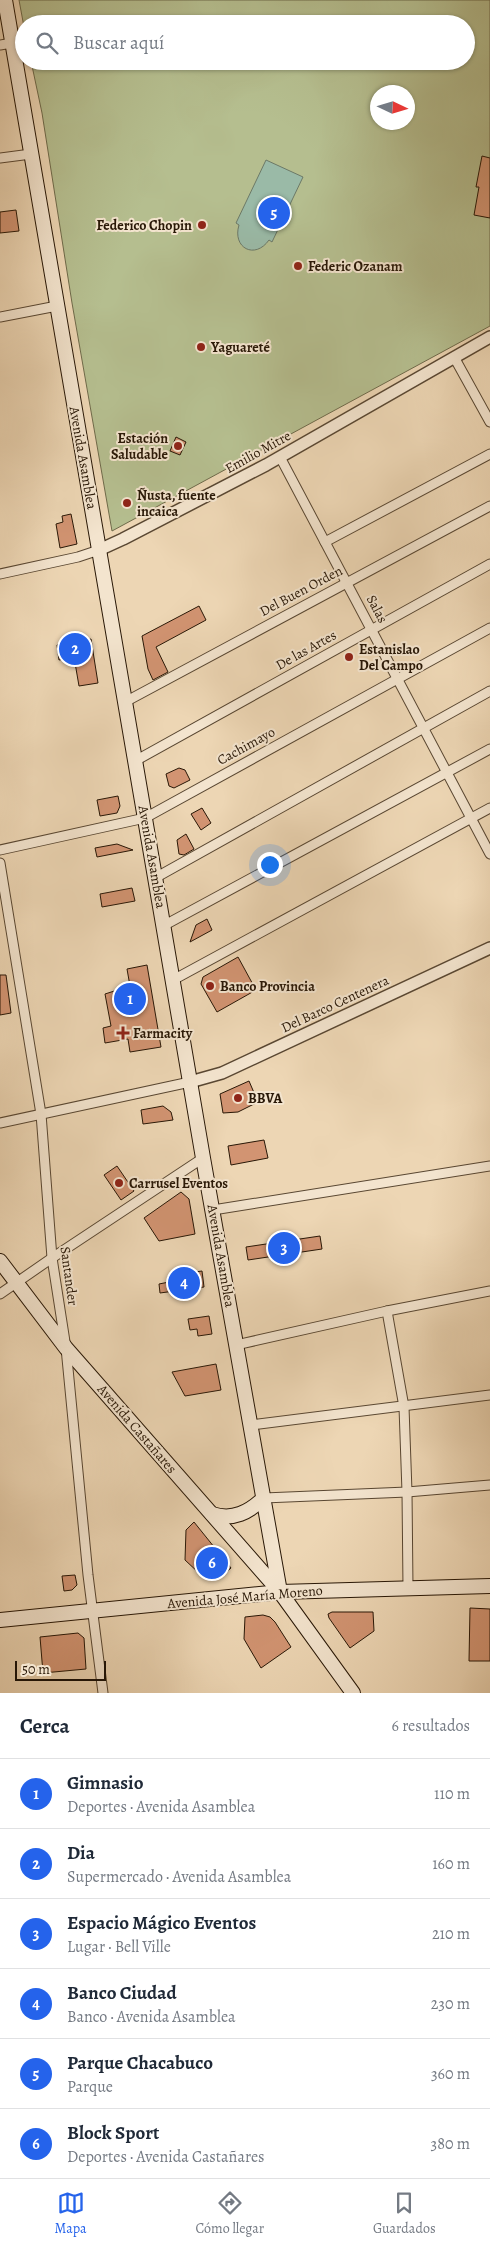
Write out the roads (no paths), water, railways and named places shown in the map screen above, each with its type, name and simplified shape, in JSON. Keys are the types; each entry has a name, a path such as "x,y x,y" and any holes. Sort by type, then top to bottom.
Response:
{"main road":[{"name":"Avenida Asamblea","path":"5,0 6,44 31,154 172,980 280,1592 353,1693"},
{"name":"Avenida Castañares","path":"0,1261 66,1348 280,1592"},
{"path":"212,1514 222,1518 245,1513 264,1498"},
{"name":"Avenida José María Moreno","path":"0,1620 280,1592 490,1586"}],"street":[{"path":"0,158 31,154"},
{"path":"0,317 57,306"},
{"name":"Emilio Mitre","path":"0,574 78,556 123,540 280,457 490,337"},
{"path":"454,357 490,422"},
{"path":"325,542 490,454"},
{"name":"Salas","path":"280,457 490,854"},
{"name":"Del Buen Orden","path":"125,702 490,506"},
{"name":"De las Artes","path":"135,761 490,564"},
{"name":"Cachimayo","path":"0,850 145,818 490,628"},
{"path":"155,878 490,692"},
{"path":"164,926 490,749"},
{"path":"172,980 490,808"},
{"name":"Santander","path":"0,863 41,1114 52,1258 66,1348 88,1575 94,1610 103,1693"},
{"name":"Del Barco Centenera","path":"190,1082 222,1072 490,948"},
{"path":"0,1123 190,1082"},
{"path":"0,1294 203,1158"},
{"path":"213,1210 490,1166"},
{"path":"236,1345 387,1311 490,1291"},
{"path":"387,1311 404,1407 408,1587"},
{"path":"251,1425 490,1395"},
{"path":"264,1498 407,1492 490,1485"}],"place":[{"name":"Parque Chacabuco","path":"274,213"},
{"name":"Federico Chopin","path":"202,225"},
{"name":"Federic Ozanam","path":"298,266"},
{"name":"Yaguareté","path":"201,347"},
{"name":"Estación Saludable","path":"178,446"},
{"name":"Ñusta, fuente incaica","path":"127,503"},
{"name":"Dia","path":"75,649"},
{"name":"Estanislao Del Campo","path":"349,657"},
{"name":"Banco Provincia","path":"210,986"},
{"name":"Gimnasio","path":"130,999"},
{"name":"Farmacity","path":"123,1033"},
{"name":"BBVA","path":"238,1098"},
{"name":"Carrusel Eventos","path":"119,1183"},
{"name":"Espacio Mágico Eventos","path":"284,1248"},
{"name":"Banco Ciudad","path":"184,1283"},
{"name":"Block Sport","path":"212,1563"}]}
